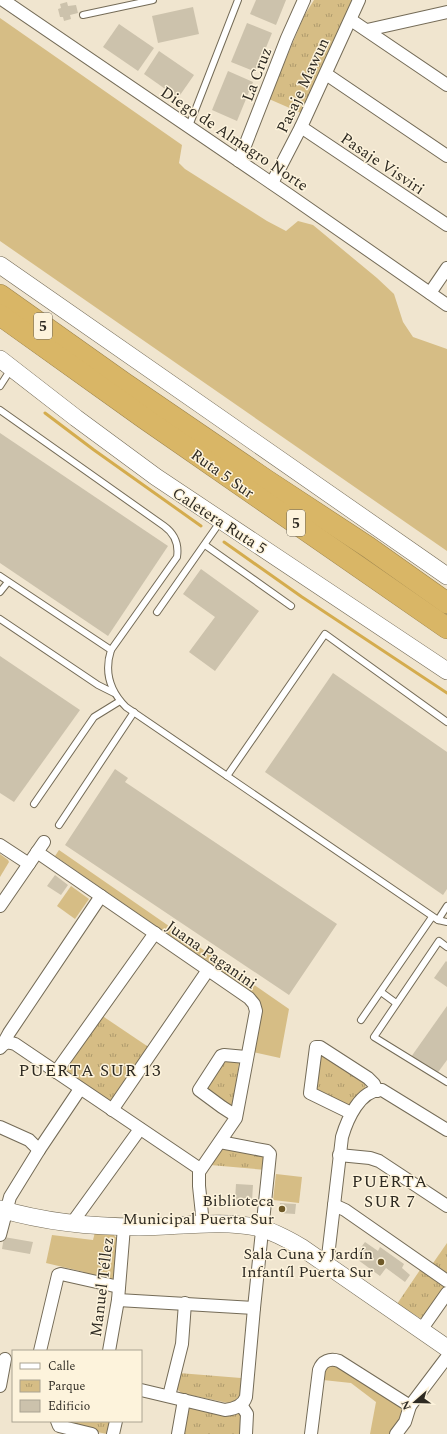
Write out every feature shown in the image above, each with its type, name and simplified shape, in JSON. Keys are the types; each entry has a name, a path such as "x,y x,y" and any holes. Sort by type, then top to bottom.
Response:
{"highway":[{"name":"Ruta 5 Sur","path":"0,295 150,401 368,547 447,603"},
{"name":"Ruta 5 Sur","path":"0,315 151,423 447,628"}],"street":[{"name":"Diego de Almagro Norte","path":"3,0 272,183 447,305"},
{"name":"La Cruz","path":"239,161 287,38 304,0"},
{"name":"Pasaje Mawun","path":"272,183 301,127 359,0"},
{"path":"367,30 447,12"},
{"path":"351,20 447,85"},
{"path":"326,74 447,156"},
{"name":"Pasaje Visviri","path":"301,127 447,225"},
{"path":"0,265 447,576"},
{"path":"430,293 447,268"},
{"name":"Caletera Ruta 5","path":"6,363 130,458 220,521 303,574 447,671"},
{"path":"0,845 29,864 0,906"},
{"name":"Juana Paganini","path":"29,864 40,847 101,896 249,998 254,1004 256,1011 246,1057 236,1116 220,1142 200,1169"},
{"path":"1,1046 101,896"},
{"path":"56,1072 155,933"},
{"path":"112,1110 208,970"},
{"path":"1,1046 9,1042 15,1044 200,1169 199,1179 204,1224"},
{"path":"351,1113 310,1093 316,1047 320,1047 368,1078 377,1090"},
{"path":"236,1116 222,1108 199,1090 221,1056 246,1057"},
{"path":"0,1235 3,1210 10,1197 39,1150 80,1089"},
{"path":"327,1265 339,1155 343,1132 351,1113 366,1096 377,1090 386,1092 447,1130"},
{"path":"0,1127 29,1140 39,1150"},
{"path":"72,1223 140,1129"},
{"path":"142,1390 225,1410 241,1405 245,1400 262,1229 265,1216 270,1153 267,1151 220,1142"},
{"path":"339,1155 370,1158 379,1161 447,1206"},
{"path":"334,1205 345,1210 447,1281"},
{"path":"3,1210 72,1223 124,1227 158,1227 204,1224 236,1225 262,1229 293,1243 447,1348"},
{"name":"Manuel Téllez","path":"109,1350 118,1300 124,1227"},
{"path":"40,1350 58,1275 61,1274 119,1287"},
{"path":"421,1330 447,1293"},
{"path":"118,1300 254,1308"},
{"path":"169,1396 182,1344 185,1303"},
{"path":"396,1434 405,1422 410,1406 447,1357"},
{"path":"0,1386 6,1360"},
{"path":"311,1434 319,1370 322,1363 329,1360 339,1361 410,1406"},
{"path":"178,1434 184,1400"},
{"path":"241,1405 247,1414 246,1434"},
{"path":"57,1422 58,1426 92,1434"},
{"path":"113,1434 116,1422"}],"lane":[{"path":"83,15 152,0"},
{"path":"189,126 238,0"},
{"path":"0,386 6,363"},
{"path":"0,410 164,526 175,538 178,547 178,557 111,650 108,659 108,676 114,693 120,701 435,918 447,922"},
{"path":"157,612 205,545 220,521"},
{"path":"205,545 291,606"},
{"path":"0,576 111,650"},
{"path":"0,592 8,582"},
{"path":"0,619 98,685 114,693"},
{"path":"227,776 325,634 447,722"},
{"path":"34,804 94,717 120,701"},
{"path":"59,825 134,712"},
{"path":"361,1020 435,918 447,906"},
{"path":"447,947 439,941 374,1037 447,1082"},
{"path":"380,992 396,1003"}],"green space":[{"path":"314,0 354,0 301,113 269,99 304,16"},
{"path":"0,18 182,145 179,163 185,169 267,221 286,231 298,221 313,225 394,294 403,322 413,337 447,349 447,551 0,241"},
{"path":"59,850 289,1009 280,1058 253,1052 261,1007 259,1000 254,994 55,856"},
{"path":"0,854 9,862 0,877"},
{"path":"71,886 89,899 75,919 57,906"},
{"path":"101,1015 150,1048 112,1101 64,1069"},
{"path":"321,1052 366,1082 365,1089 348,1107 313,1092"},
{"path":"221,1060 238,1061 239,1063 233,1105 231,1107 204,1087"},
{"path":"222,1148 264,1154 266,1170 210,1165"},
{"path":"276,1174 302,1177 299,1203 273,1200"},
{"path":"95,1232 113,1234 118,1240 114,1277 110,1281 83,1275 84,1272 46,1263 52,1235 93,1240"},
{"path":"447,1243 447,1276 431,1266"},
{"path":"422,1267 443,1283 444,1287 430,1309 420,1318 397,1304"},
{"path":"329,1366 337,1366 400,1407 404,1414 394,1434 370,1434 376,1402 351,1383 323,1380 325,1370"},
{"path":"179,1373 241,1378 240,1396 234,1402 228,1403 181,1393 176,1388"},
{"path":"191,1407 227,1416 241,1412 243,1434 182,1434 187,1410"},
{"path":"62,1422 113,1422 107,1434 63,1425"}],"building":[{"path":"256,0 286,0 276,25 250,14"},
{"path":"67,2 68,6 76,5 78,13 70,15 71,19 64,21 63,17 60,17 58,9 61,8 60,4"},
{"path":"193,7 199,34 158,43 152,16"},
{"path":"247,23 272,33 256,72 231,62"},
{"path":"119,24 154,48 138,71 103,47"},
{"path":"159,51 194,75 178,98 144,74"},
{"path":"228,71 253,82 237,121 212,110"},
{"path":"0,433 168,546 108,636 0,563"},
{"path":"201,569 259,611 215,671 189,652 215,617 183,594"},
{"path":"0,656 80,710 14,802 0,793"},
{"path":"333,673 447,752 447,889 443,895 265,772"},
{"path":"115,769 128,778 125,782 337,924 289,995 65,845"},
{"path":"55,875 68,885 61,895 47,886"},
{"path":"446,961 447,962 447,987 434,978"},
{"path":"447,1006 447,1060 436,1075 411,1057"},
{"path":"236,1184 253,1185 252,1201 235,1200"},
{"path":"280,1203 296,1204 295,1214 279,1213"},
{"path":"4,1237 33,1242 30,1254 2,1249"},
{"path":"365,1242 378,1251 380,1247 404,1264 402,1268 410,1275 405,1282 386,1268 380,1276 354,1257"}],"waterway":[{"path":"45,413 94,450 201,526"},
{"path":"224,542 302,597 447,693"}],"place":[{"name":"Biblioteca Municipal Puerta Sur","path":"282,1209"},
{"name":"Sala Cuna y Jardín Infantíl Puerta Sur","path":"381,1262"}],"district":[{"name":"PUERTA SUR 13","path":"90,1070"},
{"name":"PUERTA SUR 7","path":"390,1191"}]}
